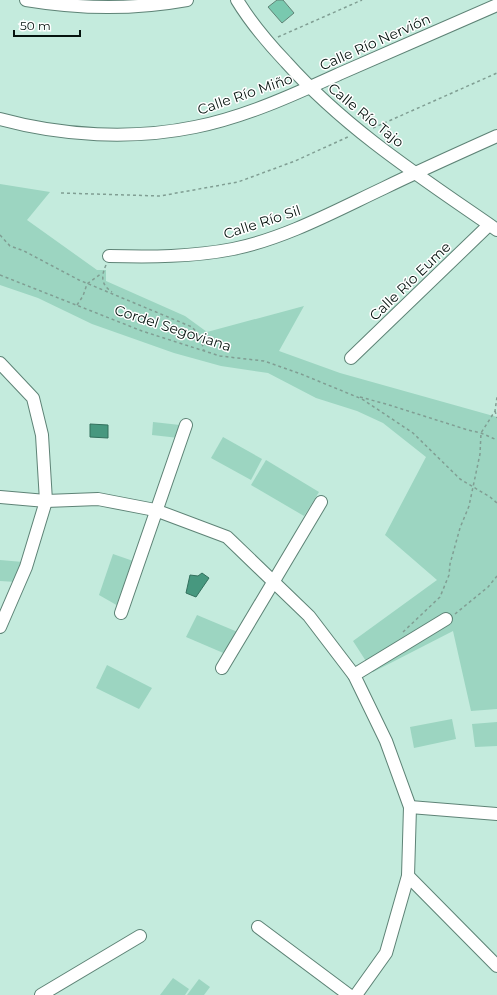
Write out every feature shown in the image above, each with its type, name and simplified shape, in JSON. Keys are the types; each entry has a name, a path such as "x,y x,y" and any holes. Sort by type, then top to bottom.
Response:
{"street":[{"path":"26,0 63,6 122,8 162,5 186,0"},
{"name":"Calle Río Tajo","path":"237,0 267,41 309,88 361,133 414,173 493,228"},
{"name":"Calle Río Nervión","path":"309,88 497,5"},
{"name":"Calle Río Miño","path":"0,119 47,129 87,134 152,133 195,127 231,118 309,88"},
{"name":"Calle Río Sil","path":"109,256 155,257 197,255 256,242 288,232 325,217 414,173 497,136"},
{"name":"Calle Río Eume","path":"351,358 493,228"},
{"path":"0,363 33,398 42,435 46,501 26,567 0,627"},
{"path":"121,613 155,510 186,425"},
{"path":"0,497 46,501 98,499 155,510 227,537 309,616 354,675 386,741 410,807 408,876 386,953 356,995"},
{"path":"222,668 321,502"},
{"path":"354,675 446,619"},
{"path":"410,807 497,814"},
{"path":"408,876 497,966"},
{"path":"258,927 349,995"},
{"path":"41,995 140,936"}],"path":[{"path":"267,41 362,0"},
{"path":"61,192 160,196 238,182 264,174 497,73"},
{"path":"0,235 10,246 24,251 87,284 115,294 192,327 200,336 204,351"},
{"path":"109,256 102,273 102,281 115,294"},
{"path":"77,305 83,296 87,284 102,273"},
{"name":"Cordel Segoviana","path":"0,275 142,331 220,356 264,361 301,374 354,396 413,433 460,479 497,503"},
{"path":"354,396 386,404 481,433 497,440"},
{"path":"401,634 440,597 449,575 450,564 460,528 469,506 472,486 480,454 481,433 495,410 497,397"},
{"path":"495,410 497,418"},
{"path":"446,619 468,604 497,576"}],"shaded area":[{"path":"0,184 50,192 27,220 97,270 106,270 106,281 185,316 207,332 304,306 279,351 340,373 497,417 497,709 471,711 453,631 373,672 353,641 437,580 385,535 426,457 383,423 357,411 316,398 268,373 221,366 174,353 92,324 38,298 0,285"},
{"path":"153,422 180,425 179,438 152,435"},
{"path":"90,424 108,425 108,438 90,437"},
{"path":"223,437 262,459 251,480 211,458"},
{"path":"266,460 319,492 304,516 251,485"},
{"path":"113,554 136,562 120,607 99,595"},
{"path":"0,560 23,562 16,582 0,581"},
{"path":"202,573 209,578 196,597 186,593 190,575 198,576"},
{"path":"197,615 240,633 228,655 186,637"},
{"path":"107,665 152,688 139,709 96,688"},
{"path":"452,719 456,739 414,748 410,727"},
{"path":"497,722 497,746 475,747 472,724"},
{"path":"173,978 189,989 185,995 160,995"},
{"path":"199,979 210,987 204,995 187,995"}],"building":[{"path":"277,0 283,0 294,13 282,23 268,7"}]}
